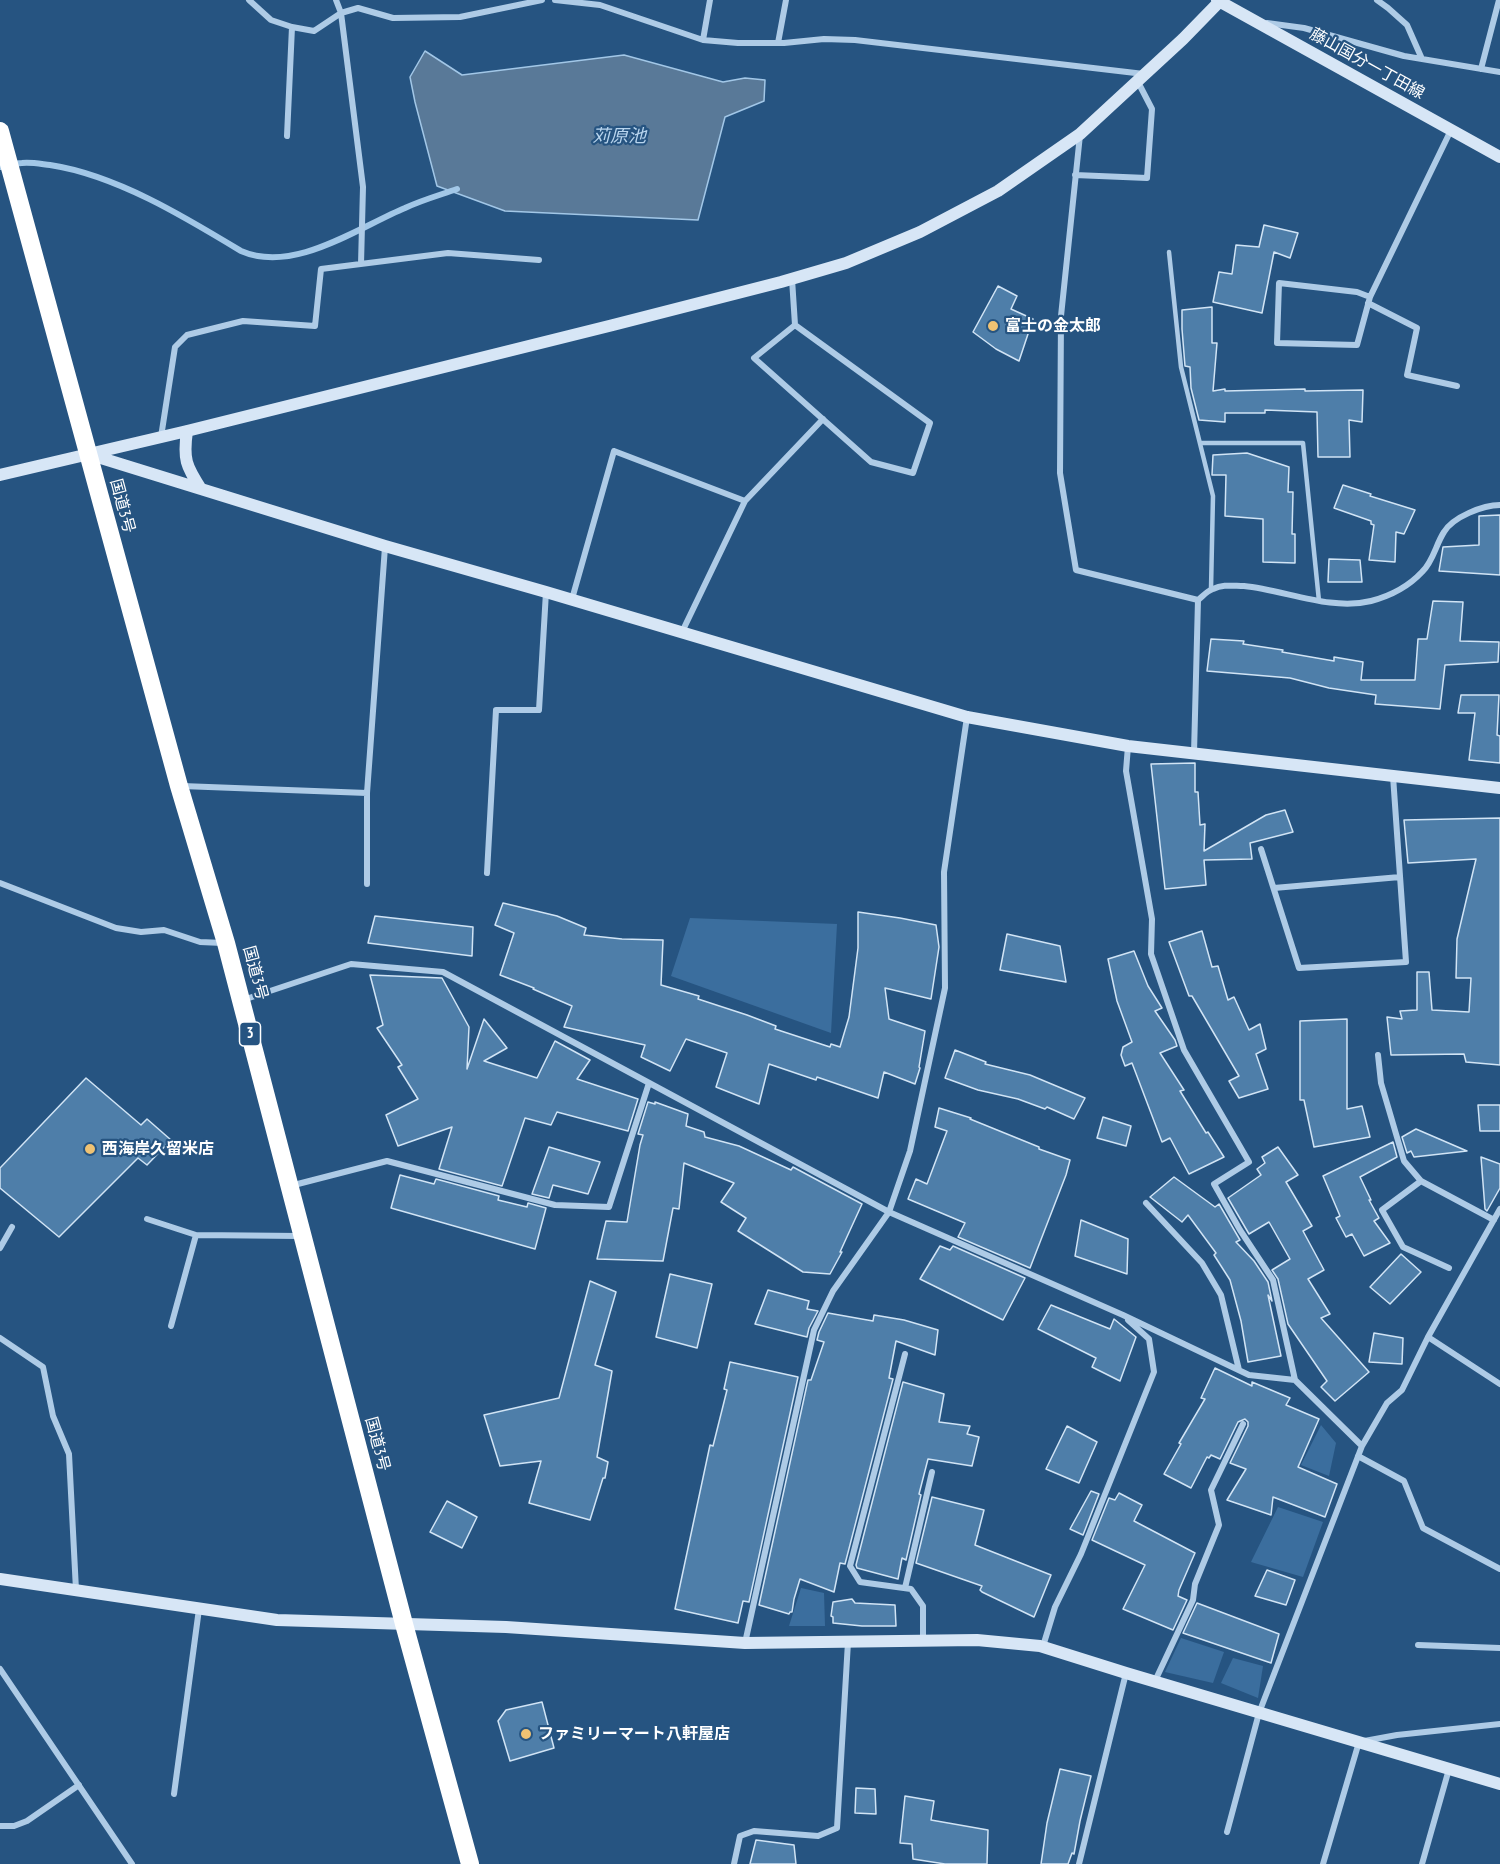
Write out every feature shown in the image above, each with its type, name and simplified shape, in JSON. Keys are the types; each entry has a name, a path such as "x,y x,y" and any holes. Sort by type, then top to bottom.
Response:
{"highway":[{"name":"国道3号","path":"0,131 179,786 242,1001 404,1624 470,1864"}],"street":[{"path":"249,0 271,20 314,31 341,13 358,8 393,18 460,17 542,0"},
{"path":"336,0 341,13 363,187 361,264"},
{"path":"555,0 600,5 703,40 738,43 855,40 1141,78"},
{"path":"703,40 710,0"},
{"path":"778,43 786,0"},
{"path":"0,475 590,331 846,263 920,232 998,191 1080,134 1183,39 1219,0"},
{"name":"藤山国分一丁田線","path":"1219,0 1500,157"},
{"path":"1377,0 1407,26 1422,59"},
{"path":"1481,69 1499,0"},
{"path":"1257,22 1304,28 1404,56 1500,72"},
{"path":"287,136 292,27"},
{"path":"1075,175 1147,178 1152,108 1141,78"},
{"path":"1451,130 1369,300 1357,345 1277,343 1279,283 1357,292 1369,300 1417,328 1407,375 1457,386"},
{"path":"1080,134 1061,316 1060,473 1076,570 1198,600"},
{"path":"161,437 175,347 187,335 243,321 315,326 321,269 447,253 539,260"},
{"path":"792,279 795,325"},
{"path":"795,325 930,423 913,473 871,462 754,358 795,325"},
{"path":"682,632 745,501 823,419"},
{"path":"187,431 186,463 201,489"},
{"path":"572,599 614,451 745,501"},
{"path":"88,454 385,546 572,599 967,717 1128,746 1500,788"},
{"path":"1194,753 1198,600 1211,589 1228,585 1265,588 1319,601 1359,604 1384,597 1399,590 1424,571 1445,529 1464,515 1491,505 1500,505"},
{"path":"367,884 367,793 385,546"},
{"path":"487,873 496,710 539,710 546,592"},
{"path":"745,1643 814,1330 833,1291 889,1212 910,1151 945,988 944,872 967,717"},
{"path":"1128,746 1126,771 1152,919 1151,954 1184,1050 1249,1162 1214,1184 1240,1230 1273,1280 1295,1380 1362,1446"},
{"path":"1261,849 1299,968 1406,962 1393,776"},
{"path":"179,786 367,793"},
{"path":"1274,888 1400,877"},
{"path":"0,883 116,928 141,932 164,930 200,942 226,943"},
{"path":"242,1001 351,964 443,972 889,1212 1123,1315 1239,1370 1249,1374 1295,1380"},
{"path":"1378,1055 1381,1083 1404,1161 1421,1181 1494,1220"},
{"path":"290,1186 387,1161 555,1205 609,1207 649,1083"},
{"path":"1421,1181 1382,1210 1403,1247 1449,1268"},
{"path":"1146,1203 1202,1263 1221,1295 1239,1370"},
{"path":"1227,1832 1259,1713 1362,1446 1386,1403 1402,1390 1428,1337 1500,1209"},
{"path":"147,1219 196,1235 302,1236"},
{"path":"0,1248 12,1227"},
{"path":"171,1326 196,1235"},
{"path":"1040,1646 1044,1643 1055,1607 1081,1554 1154,1372 1149,1340 1123,1315"},
{"path":"1428,1337 1500,1384"},
{"path":"0,1338 43,1367 53,1416 69,1454 76,1590"},
{"path":"905,1354 850,1566 860,1582 911,1589 923,1606 923,1641"},
{"path":"1155,1682 1193,1600 1195,1584 1219,1525 1211,1490 1243,1424"},
{"path":"1358,1456 1404,1481 1423,1528 1500,1569"},
{"path":"905,1588 932,1472"},
{"path":"0,1579 277,1620 506,1627 745,1643 977,1640 1040,1646 1500,1784"},
{"path":"174,1794 199,1608"},
{"path":"734,1864 740,1836 754,1831 818,1836 837,1828 848,1642"},
{"path":"1418,1646 1500,1648"},
{"path":"0,1669 132,1864"},
{"path":"1079,1864 1126,1673"},
{"path":"1359,1742 1397,1735 1500,1724"},
{"path":"1323,1864 1359,1742"},
{"path":"1422,1864 1449,1769"},
{"path":"0,1826 14,1826 27,1821 79,1785"}],"lane":[{"path":"1169,252 1181,367 1212,496 1211,589"},
{"path":"1200,443 1303,442 1319,601"}],"shaded area":[{"path":"690,918 837,924 831,1033 671,976"},
{"path":"1321,1425 1336,1443 1329,1476 1301,1465"},
{"path":"1278,1507 1323,1522 1303,1577 1251,1562"},
{"path":"801,1588 824,1593 825,1626 789,1626"},
{"path":"1181,1638 1224,1652 1213,1683 1165,1672"},
{"path":"1233,1658 1263,1666 1258,1698 1221,1683"}],"water":[{"name":"苅原池","path":"425,51 462,75 624,55 723,82 745,78 765,80 764,101 725,117 698,220 505,211 437,186 410,77"}],"building":[{"path":"1264,225 1298,233 1290,258 1274,252 1262,313 1213,302 1219,272 1232,274 1236,245 1259,247"},
{"name":"富士の金太郎","path":"998,286 1017,296 1011,309 1033,319 1019,361 996,349 973,332"},
{"path":"1212,307 1212,343 1217,343 1213,391 1225,389 1225,391 1363,390 1362,422 1349,420 1350,457 1318,457 1317,412 1265,410 1265,413 1225,413 1225,422 1199,420 1191,388 1190,367 1185,366 1182,310"},
{"path":"1247,453 1289,467 1288,492 1293,492 1292,534 1295,534 1295,563 1263,562 1263,519 1225,516 1226,475 1212,475 1213,455"},
{"path":"1343,485 1415,510 1404,534 1396,532 1395,562 1369,560 1374,525 1371,521 1334,508"},
{"path":"1500,515 1500,575 1439,571 1443,547 1479,545 1479,516"},
{"path":"1329,559 1360,560 1362,582 1328,582"},
{"path":"1433,601 1463,602 1460,641 1499,642 1498,662 1445,665 1440,709 1375,704 1376,695 1329,688 1290,678 1207,671 1211,639 1244,641 1243,644 1334,661 1334,657 1363,662 1361,680 1415,680 1418,639 1427,639"},
{"path":"1461,695 1499,695 1497,735 1500,736 1500,763 1469,760 1475,713 1458,713"},
{"path":"1195,763 1195,792 1198,792 1200,825 1205,824 1204,851 1266,815 1285,810 1293,832 1250,843 1252,859 1204,860 1206,885 1165,889 1151,764"},
{"path":"1500,818 1500,1065 1466,1062 1464,1054 1391,1055 1387,1017 1402,1019 1400,1011 1417,1010 1417,972 1429,972 1432,1010 1469,1012 1471,978 1456,978 1457,939 1476,859 1408,863 1404,820"},
{"path":"503,903 557,916 586,928 584,935 663,940 661,985 699,996 698,999 776,1026 775,1029 830,1047 831,1044 840,1047 849,1017 858,948 858,912 936,925 939,947 931,999 885,988 889,1019 925,1031 920,1068 915,1084 884,1072 878,1098 817,1077 816,1080 769,1064 759,1104 716,1087 727,1053 686,1039 670,1071 641,1057 645,1045 564,1027 572,1006 500,975 514,933 495,925"},
{"path":"375,916 473,927 472,956 368,943"},
{"path":"1202,931 1212,967 1218,966 1228,1000 1234,997 1249,1030 1260,1024 1266,1049 1256,1054 1268,1089 1239,1098 1229,1081 1239,1076 1192,996 1189,996 1169,942"},
{"path":"1007,934 1060,946 1066,982 1000,970"},
{"path":"1134,951 1148,986 1162,1008 1155,1011 1177,1046 1160,1053 1184,1090 1180,1091 1224,1157 1189,1174 1170,1138 1162,1142 1132,1063 1125,1066 1121,1055 1123,1047 1132,1042 1117,1001 1108,959"},
{"path":"370,975 442,978 469,1027 467,1069 484,1019 507,1048 484,1061 537,1078 555,1041 590,1060 577,1079 638,1099 628,1131 557,1112 551,1125 525,1118 502,1186 439,1169 452,1127 398,1146 386,1115 418,1099 398,1067 402,1065 377,1028 383,1025"},
{"path":"1347,1019 1347,1109 1362,1106 1370,1137 1314,1147 1304,1100 1300,1100 1300,1021"},
{"path":"955,1050 986,1062 985,1064 1030,1075 1085,1098 1074,1119 1047,1107 1045,1109 1018,1099 978,1090 945,1078"},
{"name":"西海岸久留米店","path":"86,1078 141,1125 147,1119 171,1140 147,1165 138,1158 59,1237 0,1188 0,1168"},
{"path":"648,1102 655,1104 655,1102 688,1114 686,1126 704,1132 705,1137 739,1146 791,1170 793,1167 862,1204 830,1274 803,1272 738,1231 746,1218 721,1202 734,1183 684,1163 679,1209 673,1208 663,1261 597,1259 606,1221 627,1222 643,1135 638,1134"},
{"path":"1478,1105 1500,1105 1500,1131 1480,1131"},
{"path":"939,1108 971,1118 1039,1147 1039,1149 1070,1160 1030,1268 958,1237 965,1223 908,1199 916,1179 927,1184 947,1131 935,1127"},
{"path":"1103,1117 1131,1126 1126,1146 1097,1138"},
{"path":"1416,1129 1467,1151 1414,1157 1411,1151 1407,1153 1402,1137"},
{"path":"1393,1142 1397,1157 1360,1177 1379,1218 1374,1221 1390,1243 1364,1256 1352,1234 1346,1237 1336,1218 1340,1216 1323,1176"},
{"path":"549,1147 600,1162 588,1194 553,1185 549,1198 532,1194"},
{"path":"1278,1147 1298,1175 1286,1182 1312,1226 1303,1231 1324,1270 1308,1279 1330,1314 1321,1318 1369,1372 1335,1401 1321,1387 1327,1381 1288,1324 1278,1279 1272,1270 1290,1259 1269,1222 1249,1234 1228,1198 1261,1175 1257,1169 1265,1163 1262,1157"},
{"path":"1481,1157 1500,1164 1500,1188 1487,1211 1485,1209"},
{"path":"400,1175 434,1184 436,1179 499,1196 498,1200 527,1207 528,1203 546,1208 535,1249 391,1208"},
{"path":"1174,1177 1215,1207 1219,1204 1240,1240 1236,1242 1254,1261 1268,1282 1272,1301 1268,1295 1281,1356 1248,1362 1241,1321 1230,1280 1214,1255 1216,1253 1188,1215 1182,1222 1150,1197"},
{"path":"1081,1220 1128,1239 1127,1274 1075,1256"},
{"path":"940,1246 950,1250 953,1246 1025,1278 1003,1320 920,1279"},
{"path":"1401,1254 1421,1272 1390,1304 1370,1287"},
{"path":"670,1274 712,1284 697,1348 656,1337"},
{"path":"590,1281 616,1292 595,1365 612,1371 597,1457 608,1462 605,1478 603,1478 590,1520 529,1503 541,1461 500,1466 484,1415 559,1398"},
{"path":"768,1290 809,1301 807,1309 818,1311 807,1337 755,1324"},
{"path":"1051,1305 1110,1329 1114,1319 1136,1337 1120,1381 1092,1367 1096,1358 1038,1329"},
{"path":"828,1313 873,1321 874,1315 904,1320 938,1330 935,1355 896,1341 889,1378 893,1379 845,1564 840,1563 834,1592 800,1579 792,1612 789,1614 759,1605 808,1380 811,1380 824,1342 817,1340"},
{"path":"1374,1333 1403,1338 1402,1364 1369,1362"},
{"path":"730,1362 798,1377 749,1602 743,1601 738,1623 675,1609 710,1445 713,1446 727,1390 724,1389"},
{"path":"1215,1368 1252,1386 1252,1382 1290,1398 1286,1405 1319,1419 1298,1467 1337,1484 1325,1517 1273,1497 1271,1515 1227,1500 1246,1469 1230,1463 1248,1426 1245,1419 1238,1422 1220,1459 1211,1455 1207,1457 1191,1488 1164,1474 1205,1399 1201,1398"},
{"path":"903,1382 944,1394 939,1422 970,1426 967,1434 979,1437 972,1466 928,1459 906,1560 902,1558 898,1579 857,1568 856,1565"},
{"path":"1067,1426 1097,1442 1079,1483 1046,1469"},
{"path":"1091,1491 1099,1494 1083,1535 1070,1529"},
{"path":"1119,1493 1142,1505 1134,1521 1195,1553 1179,1590 1178,1596 1187,1600 1173,1630 1123,1609 1145,1565 1092,1540 1109,1498 1115,1500"},
{"path":"932,1497 984,1510 975,1545 1051,1575 1034,1617 982,1592 980,1590 982,1586 916,1563"},
{"path":"447,1501 477,1517 462,1548 430,1532"},
{"path":"1267,1570 1295,1580 1286,1605 1255,1596"},
{"path":"852,1599 855,1603 895,1605 896,1626 833,1623 831,1616 833,1602"},
{"path":"1197,1603 1279,1634 1271,1663 1183,1633"},
{"name":"ファミリーマート八軒屋店","path":"542,1702 554,1748 510,1761 498,1721 506,1710"},
{"path":"1060,1769 1091,1776 1074,1854 1072,1853 1068,1864 1041,1864 1047,1823"},
{"path":"856,1788 875,1789 876,1814 855,1813"},
{"path":"905,1796 934,1801 931,1820 988,1830 987,1864 945,1864 913,1859 912,1844 900,1843"},
{"path":"756,1840 794,1845 796,1864 750,1864"}],"waterway":[{"path":"0,167 19,163 36,163 75,170 100,178 173,211 241,251 261,257 282,257 325,246 411,205 457,189"}],"place":[{"name":"富士の金太郎","path":"993,326"},
{"name":"西海岸久留米店","path":"90,1149"},
{"name":"ファミリーマート八軒屋店","path":"526,1734"}]}
